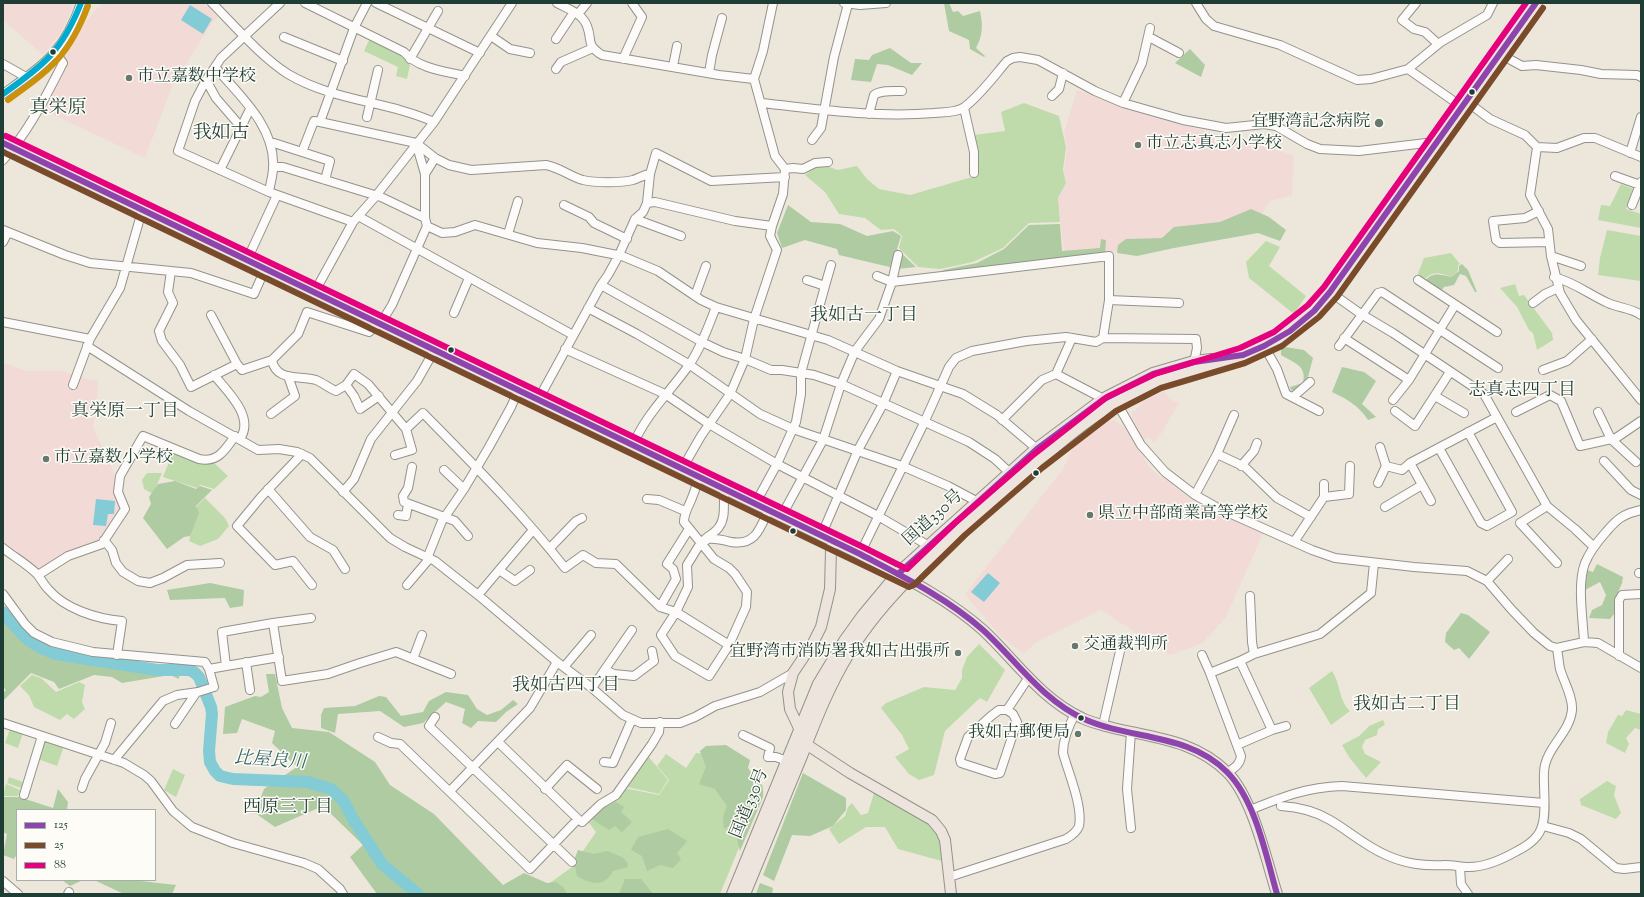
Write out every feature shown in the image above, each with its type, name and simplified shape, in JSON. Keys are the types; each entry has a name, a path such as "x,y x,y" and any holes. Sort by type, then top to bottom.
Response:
{"highway":[{"name":"国道330号","path":"733,894 819,684 845,641 863,616 903,576 929,546 1037,450 1108,402 1195,366 1243,355 1264,346 1290,332 1314,311 1330,292 1536,3"},
{"name":"国道330号","path":"744,894 830,687 849,652 891,596 903,576 1108,402"}],"main road":[{"path":"3,143 903,576 973,622 1053,700 1075,714 1103,725 1168,740 1192,748 1205,755 1227,773 1238,788 1250,810 1277,894"},
{"path":"834,542 831,549 830,589 821,627 813,643 793,674 788,692 789,704 799,730 806,743 813,749 850,773 932,820 943,835 951,894"}],"street":[{"path":"3,94 42,66 56,52 67,36 81,3"},
{"path":"212,3 245,37 288,74 332,92 419,115 434,122"},
{"path":"280,3 221,58 206,80 195,101 178,151 269,192 356,219 417,250 573,335"},
{"path":"305,3 404,52 410,59 423,66 465,76"},
{"path":"320,122 354,28 367,3"},
{"path":"376,3 480,54"},
{"path":"314,293 356,219 434,122 512,3"},
{"path":"557,3 576,13 587,26 590,44 602,55 754,79"},
{"path":"556,39 576,13 587,3"},
{"path":"623,59 642,17 632,3"},
{"path":"682,469 709,424 730,394 746,359 754,319 777,250 770,236 783,194 785,173 774,156 754,79 763,51 773,3"},
{"path":"812,140 821,128 834,57 846,4 860,5 886,3"},
{"path":"1196,3 1206,19 1214,26 1280,45 1357,80 1371,79 1408,69 1438,44 1487,15 1493,3"},
{"path":"1416,3 1402,20 1414,29 1425,32 1438,44"},
{"path":"410,59 438,12"},
{"path":"709,73 712,55 722,18"},
{"path":"1123,103 1142,63 1150,28"},
{"path":"491,36 510,49 530,53"},
{"path":"284,37 343,61"},
{"path":"1149,37 1179,53"},
{"path":"673,66 677,46"},
{"path":"556,69 560,62 593,48"},
{"path":"3,160 19,142 44,102 63,63 56,52"},
{"path":"1500,54 1522,66 1536,65 1582,70 1601,74 1638,75 1641,77"},
{"path":"761,103 869,114 916,114 956,111 964,108 1007,61 1013,58 1038,60 1063,74 1123,103 1183,120 1226,128 1264,124 1276,126 1307,144 1320,149 1359,151 1426,143 1432,148"},
{"path":"3,64 26,77"},
{"path":"215,67 264,128 270,144 273,167 269,192"},
{"path":"1408,69 1455,102 1465,103 1490,119 1525,135 1537,147 1557,148 1584,138 1595,138 1641,157"},
{"path":"367,117 378,70"},
{"path":"1052,96 1058,89 1063,74"},
{"path":"206,80 216,98 241,127"},
{"path":"869,114 874,95 876,93 902,91"},
{"path":"964,108 974,152 974,173"},
{"path":"220,170 250,109"},
{"path":"1630,153 1641,117"},
{"path":"302,152 314,121 416,144 435,158 449,165 471,170 529,166 557,167 584,180 616,182 633,180 642,175 650,174"},
{"path":"270,144 274,143 330,161 325,180"},
{"path":"211,314 237,364 242,370 272,360 298,334 307,312 367,332 378,323 392,305 417,250 426,222 426,174 416,144"},
{"path":"1537,147 1530,195 1548,229 1550,256 1554,276 1560,293 1576,320 1641,400"},
{"path":"538,400 600,285 608,275 619,255 635,219 643,212 647,203 650,174 656,153 711,182 785,173 793,168 803,169 815,163 828,162"},
{"path":"426,174 435,158"},
{"path":"273,167 283,167 375,197 381,197 442,232 455,232 475,225 537,243 582,248 619,255 646,265 716,307 828,340 897,371 941,385 963,394 1002,420 1037,450"},
{"path":"1615,176 1640,184 1632,205"},
{"path":"247,260 277,195"},
{"path":"508,234 518,201"},
{"path":"647,203 655,202 735,221 772,226"},
{"path":"564,205 589,217 594,223 627,239"},
{"path":"73,385 89,343 117,296 142,211"},
{"path":"1539,211 1525,218 1493,221 1496,240 1500,243 1549,242"},
{"path":"635,219 681,236"},
{"path":"3,242 5,231 90,263 191,273 254,294 265,269"},
{"path":"781,517 823,440 841,384 855,351 879,319 892,282 898,255"},
{"path":"877,276 892,282 1109,256 1109,300 1103,338"},
{"path":"1550,256 1581,266"},
{"path":"755,504 777,464 796,422 799,408 801,373 831,265"},
{"path":"696,296 706,266"},
{"path":"171,271 168,292 173,303 159,331 162,341 180,365 191,387 237,364"},
{"path":"1554,276 1565,280 1610,304 1637,312 1641,315"},
{"path":"454,313 469,278"},
{"path":"807,280 825,286"},
{"path":"1418,280 1497,332"},
{"path":"600,285 702,342 723,352 746,359 771,370 801,373 841,384 882,404 969,442 995,459 1010,473"},
{"path":"1533,303 1545,294 1558,288"},
{"path":"1330,292 1361,314 1484,394 1548,506 1575,528 1594,547"},
{"path":"1339,346 1361,314 1378,293 1382,292 1498,368"},
{"path":"1109,300 1179,303"},
{"path":"1393,400 1409,380 1455,305"},
{"path":"633,445 648,418 665,394 690,365 702,342 716,307"},
{"path":"588,308 637,334 690,365 760,414 793,429 823,440 858,450 902,466 948,486 978,502"},
{"path":"3,322 89,343 189,411 258,450 279,449 297,452 310,458 390,538 405,547 429,557 478,595 557,662 632,720 641,723 680,723 715,706 760,692 793,674"},
{"path":"860,554 924,423 949,367 956,358 972,352 1026,341 1066,337 1096,342 1103,338 1196,339 1197,348 1195,366"},
{"path":"1002,420 1042,380 1056,374 1072,338"},
{"path":"1344,338 1409,380"},
{"path":"1543,370 1566,361 1592,339"},
{"path":"1264,346 1277,370 1286,394 1319,411"},
{"path":"565,349 665,394 709,424 777,464 803,476 878,516 929,546"},
{"path":"343,492 354,479 371,439 417,381 434,351"},
{"path":"272,360 273,367 282,375 316,380 336,391 346,385 354,374 368,384 406,429 412,450 395,455"},
{"path":"821,536 858,450 897,371"},
{"path":"1395,411 1415,426 1436,396 1450,372"},
{"path":"1056,374 1108,402 1122,412 1141,445 1156,463 1175,481 1220,509 1321,554 1335,558 1414,567 1458,569 1467,571 1487,582 1534,633 1550,646 1557,648 1584,642 1598,643 1641,668"},
{"path":"38,575 68,556 102,544 125,509 118,492 120,476 143,436 206,461 220,456 237,438 244,433 245,420 239,407 214,376"},
{"path":"272,414 295,396 288,376"},
{"path":"1293,397 1310,382"},
{"path":"346,385 354,396 360,409 379,396"},
{"path":"407,585 429,557 444,517 464,488 512,407 518,391"},
{"path":"1516,412 1550,395 1561,402 1580,446 1616,438 1641,421"},
{"path":"1436,396 1464,413"},
{"path":"1598,412 1611,439 1636,462"},
{"path":"406,429 423,413 550,548 565,568 583,555 596,563 616,564 660,607 676,612 729,645"},
{"path":"1196,495 1217,454 1234,415"},
{"path":"1386,466 1402,470 1410,463 1497,417"},
{"path":"1468,432 1512,512 1520,523 1557,563"},
{"path":"1241,466 1254,451 1257,443"},
{"path":"1378,483 1386,466 1380,447"},
{"path":"1439,448 1481,523 1487,526 1512,512"},
{"path":"302,454 268,489 237,526 275,565 293,561 312,585"},
{"path":"1217,454 1241,466 1277,498 1311,517"},
{"path":"1604,461 1632,490 1641,495"},
{"path":"1410,463 1431,501"},
{"path":"1324,497 1349,494 1350,466"},
{"path":"412,467 408,488 403,496 404,502 455,521 468,536"},
{"path":"444,470 464,488"},
{"path":"699,477 694,495 685,511 684,522 702,542 714,559 729,568 747,592 746,607 729,645 710,676 675,656 661,635 676,612 688,587 687,566 702,542 718,529 723,520 723,498 725,490"},
{"path":"1294,542 1324,497 1324,484"},
{"path":"1385,507 1422,485"},
{"path":"268,489 310,537 333,550 345,569"},
{"path":"647,499 659,500 685,511"},
{"path":"398,515 406,516 408,504"},
{"path":"1520,523 1548,506"},
{"path":"1584,642 1582,579 1585,563 1594,547 1616,520 1624,515 1641,510"},
{"path":"702,542 714,538 738,543 751,540 757,534 768,511"},
{"path":"550,548 576,521 582,518"},
{"path":"660,607 676,579 673,569 668,564 689,529"},
{"path":"478,595 533,530"},
{"path":"104,540 112,550 116,563 123,572 138,581 150,583 187,565 220,564"},
{"path":"3,548 38,575 47,589 75,608 98,617 122,621 116,655"},
{"path":"1487,582 1508,559"},
{"path":"1210,673 1254,654 1320,634 1371,593 1374,563"},
{"path":"499,570 515,581 530,570"},
{"path":"3,594 25,624 34,633 52,642 94,652 116,655 205,662 209,669 214,687 197,692 177,695 163,701 114,760"},
{"path":"1619,656 1619,600 1622,595 1641,594"},
{"path":"1250,596 1254,654"},
{"path":"226,666 222,632 311,618"},
{"path":"273,623 282,681 328,674 360,662 396,652 451,674"},
{"path":"592,688 632,630"},
{"path":"413,659 422,635"},
{"path":"564,667 591,636"},
{"path":"1281,806 1301,809 1330,820 1373,849 1412,864 1471,867 1505,858 1532,842 1543,826 1544,771 1546,762 1549,752 1566,726 1572,709 1560,669 1557,648"},
{"path":"605,670 614,674 634,676 654,661 652,651"},
{"path":"1103,725 1120,651"},
{"path":"1202,655 1241,756 1241,760 1236,767 1227,773"},
{"path":"209,669 279,656"},
{"path":"1240,661 1272,730"},
{"path":"246,662 250,690"},
{"path":"450,791 530,708 557,662"},
{"path":"1007,710 1029,677"},
{"path":"175,724 197,692"},
{"path":"999,710 1007,710 1013,714 1017,722 1000,773 995,774 961,763 960,759 968,737 999,710"},
{"path":"949,877 1066,839 1073,834 1078,826 1078,804 1063,753 1063,745 1064,737 1075,714"},
{"path":"435,717 429,726 554,843 572,862"},
{"path":"604,762 613,763 632,720"},
{"path":"582,822 601,804 616,795 652,744 659,732 660,722"},
{"path":"3,723 128,765 148,778 173,811 192,827 233,843 280,856 318,869 340,889 343,894"},
{"path":"82,788 85,779 105,743 111,723"},
{"path":"1237,745 1272,730 1286,726"},
{"path":"1131,732 1127,789 1131,828"},
{"path":"743,735 770,748 768,756 787,761"},
{"path":"24,795 42,736"},
{"path":"378,737 390,743 400,744 530,869 578,819 545,789 498,742"},
{"path":"545,789 567,765 597,790"},
{"path":"1250,810 1297,792 1318,787 1342,786 1544,803"},
{"path":"1297,792 1301,809"},
{"path":"1543,826 1570,833 1581,839 1616,868 1624,869 1641,867"},
{"path":"1460,867 1461,884 1468,894"},
{"path":"3,881 18,894"}],"shaded area":[{"path":"3,3 73,3 72,10 60,34 43,55 3,20"},
{"path":"102,3 204,3 218,17 211,24 172,87 145,158 43,110 63,57 88,19"},
{"path":"1077,90 1190,127 1294,155 1292,196 1270,201 1252,229 1065,260 1058,199 1066,183 1064,170 1067,148 1064,133"},
{"path":"3,363 28,371 64,371 81,378 99,381 93,427 114,473 122,510 100,542 61,556 41,568 36,568 18,556 3,542"},
{"path":"1165,391 1169,399 1179,403 1163,431 1154,442 1148,437 1144,439 1140,436 1132,417 1132,412 1136,410 1145,400"},
{"path":"1114,420 1125,428 1148,465 1161,478 1164,478 1186,496 1199,504 1263,534 1226,617 1203,643 1170,655 1101,610 1035,643 1024,654 1000,636 965,594 1063,469 1074,446 1095,425"}],"green space":[{"path":"944,3 949,3 953,12 958,11 963,16 980,11 982,30 976,48 985,56 984,57 970,49 969,40 949,31"},
{"path":"369,40 401,54 410,65 407,79 396,76 398,67 364,51"},
{"path":"890,48 911,63 922,63 912,75 888,65 877,64 871,82 851,80 855,59 869,60 872,55"},
{"path":"1190,49 1205,65 1201,77 1175,63"},
{"path":"1024,103 1059,116 1066,147 1063,170 1066,183 1058,198 1060,222 1029,223 1003,248 973,262 940,269 918,267 899,248 902,236 894,229 881,230 865,218 839,214 825,192 805,175 817,166 826,166 838,170 857,166 867,179 879,189 910,195 979,175 974,135 1005,131 1001,112"},
{"path":"1621,184 1633,189 1626,209 1641,214 1641,228 1598,220 1601,205 1610,206"},
{"path":"788,205 811,222 840,224 867,236 893,231 901,236 897,249 916,267 898,269 839,255 837,249 805,240 782,248 777,233"},
{"path":"1251,209 1269,217 1286,230 1280,241 1258,233 1137,256 1117,253 1118,245 1126,239 1162,238 1174,227 1220,222"},
{"path":"1060,224 1062,251 1100,248 1101,239 1106,240 1105,254 943,272 943,270 977,263 1004,249 1029,225"},
{"path":"1607,230 1641,236 1641,281 1598,275 1600,258"},
{"path":"1266,241 1280,247 1269,266 1306,296 1294,314 1249,278 1246,262"},
{"path":"1451,253 1460,264 1458,265 1458,271 1451,277 1436,273 1423,280 1417,276 1424,258"},
{"path":"1462,264 1468,270 1477,292 1475,292 1466,276 1460,274 1454,285 1444,287 1440,292 1423,282 1433,275 1451,277 1459,271 1459,266"},
{"path":"1515,284 1519,296 1524,295 1552,333 1553,340 1537,350 1533,333 1529,330 1517,307 1500,288"},
{"path":"1285,347 1304,350 1313,358 1308,377 1309,379 1300,392 1291,390 1290,387 1303,383 1303,372 1298,365 1281,355 1281,350"},
{"path":"1342,367 1364,372 1376,381 1362,404 1376,417 1368,420 1352,403 1332,392"},
{"path":"173,452 206,464 214,463 228,476 214,489 201,485 197,488 163,477"},
{"path":"147,473 162,473 153,494 144,489 142,480"},
{"path":"175,481 196,489 200,486 212,490 196,506 199,513 190,536 184,537 167,549 143,518 151,504 149,497 158,484"},
{"path":"205,498 225,518 229,526 218,539 200,546 189,541 197,506"},
{"path":"1597,564 1623,577 1615,600 1614,614 1610,619 1589,618 1592,610 1602,605 1606,595 1600,582 1585,590 1587,570 1593,572"},
{"path":"210,583 244,590 243,606 230,608 225,598 170,600 167,590"},
{"path":"3,607 24,634 61,651 125,663 180,668 179,679 170,675 122,683 112,677 94,675 59,689 54,682 31,673 3,701 3,693 6,690 3,687"},
{"path":"1461,613 1468,615 1490,632 1469,659 1459,648 1454,650 1445,642 1446,633"},
{"path":"979,644 1005,670 987,702 980,698 945,731 934,775 919,780 909,774 895,757 909,749 902,735 881,708 886,703 924,687 955,690 962,678 962,670 967,657"},
{"path":"1332,671 1346,707 1350,711 1331,725 1309,688"},
{"path":"266,674 275,674 282,708 292,728 329,732 375,762 390,785 434,814 503,885 524,873 547,883 556,882 564,888 567,894 377,894 350,857 363,845 323,806 275,827 255,813 264,789 297,767 272,743 275,731 242,719 237,733 223,734 225,707 255,696 261,697 269,692"},
{"path":"32,675 41,678 56,692 79,682 85,685 82,702 85,709 74,719 67,714 60,720 34,707 29,695 20,686"},
{"path":"446,692 468,695 477,709 487,715 501,710 513,700 518,704 506,712 496,722 478,721 471,728 462,723 465,709 446,702 423,723 404,727 380,711 338,714 335,733 321,728 321,715 324,708 355,706 379,696 386,697 401,716 423,712 429,701"},
{"path":"1626,710 1641,714 1641,730 1635,728 1626,738 1629,744 1625,753 1606,743 1608,732 1618,715 1622,716"},
{"path":"1383,720 1385,725 1378,729 1377,735 1365,740 1362,747 1365,754 1381,762 1366,778 1349,757 1342,745 1359,736 1369,726"},
{"path":"10,729 23,733 18,748 5,743"},
{"path":"44,740 64,746 57,766 38,759"},
{"path":"726,745 750,760 748,768 763,787 763,797 740,851 737,839 739,830 734,823 724,829 723,817 727,806 715,789 699,784 706,767 700,751 706,746"},
{"path":"696,753 733,756 761,794 720,894 546,894 547,885 572,867 596,832 587,820 612,803 624,788 659,795 669,780 657,766 666,754 686,768"},
{"path":"648,756 668,780 659,794 627,787"},
{"path":"173,769 185,775 176,797 164,790"},
{"path":"803,773 846,798 846,810 833,826 810,836 792,835 774,881 763,875"},
{"path":"9,777 23,782 21,788 7,783"},
{"path":"1607,781 1616,786 1614,795 1621,813 1616,819 1581,805 1580,799"},
{"path":"6,784 20,790 18,796 3,796"},
{"path":"58,789 68,802 67,809 16,809 16,856 14,859 3,855 7,834 3,832 3,797 19,797 53,808"},
{"path":"874,793 932,825 942,844 942,861 898,849 885,827 866,827 839,844 829,829 845,816 848,807 852,803 861,815 868,813"},
{"path":"616,802 624,807 621,812 632,822 622,832 615,826 609,830 592,819 601,809"},
{"path":"668,829 687,841 677,853 681,859 673,868 660,865 647,871 642,856 631,850 638,837"},
{"path":"578,850 594,854 607,851 622,857 627,862 628,867 613,871 606,880 601,882 597,883 587,881 577,876 574,860"},
{"path":"625,879 641,879 653,894 619,894"},
{"path":"63,881 81,881 70,886"},
{"path":"96,881 141,881 176,885 172,894 124,894"},
{"path":"760,883 773,888 772,894 756,894"}],"water":[{"path":"190,5 212,19 203,34 181,20"},
{"path":"96,499 115,501 114,514 108,514 106,526 93,525"},
{"path":"988,573 1000,583 984,602 971,592"}],"waterway":[{"name":"比屋良川","path":"3,612 20,632 31,642 56,654 157,670 190,670 195,673 199,677 211,707 210,762 220,776 233,779 307,782 331,789 343,800 353,819 382,864 418,894"}],"transit line":[{"path":"3,94 30,74 50,56 67,33 81,3"},
{"name":"88","path":"6,136 907,569 955,523 1032,456 1107,397 1155,374 1240,348 1274,332 1308,305 1324,287 1526,3"},
{"name":"125","path":"898,574 1037,449 1104,399 1153,374 1194,362 1243,355 1264,346 1290,331 1314,311 1330,292 1536,3"},
{"path":"8,100 36,80 57,60 73,38 88,6"},
{"name":"25","path":"3,152 909,587 914,585 965,535 1042,468 1116,411 1161,388 1245,363 1282,346 1319,317 1337,297 1543,8"},
{"name":"125","path":"3,143 860,554 924,588 969,618 983,630 1030,679 1069,711 1102,726 1159,739 1195,750 1212,759 1227,772 1246,798 1253,813 1277,894"}],"place":[{"name":"市立嘉数中学校","path":"129,78"},
{"name":"宜野湾記念病院","path":"1379,123"},
{"name":"市立志真志小学校","path":"1138,145"},
{"name":"市立嘉数小学校","path":"46,459"},
{"name":"県立中部商業高等学校","path":"1090,515"},
{"name":"交通裁判所","path":"1075,646"},
{"name":"宜野湾市消防署我如古出張所","path":"958,653"},
{"name":"我如古郵便局","path":"1078,734"}],"district":[{"name":"真栄原","path":"58,110"},
{"name":"我如古","path":"221,135"},
{"name":"我如古一丁目","path":"864,317"},
{"name":"志真志四丁目","path":"1522,392"},
{"name":"真栄原一丁目","path":"125,413"},
{"name":"我如古四丁目","path":"566,687"},
{"name":"我如古二丁目","path":"1407,706"},
{"name":"西原三丁目","path":"288,809"}]}
